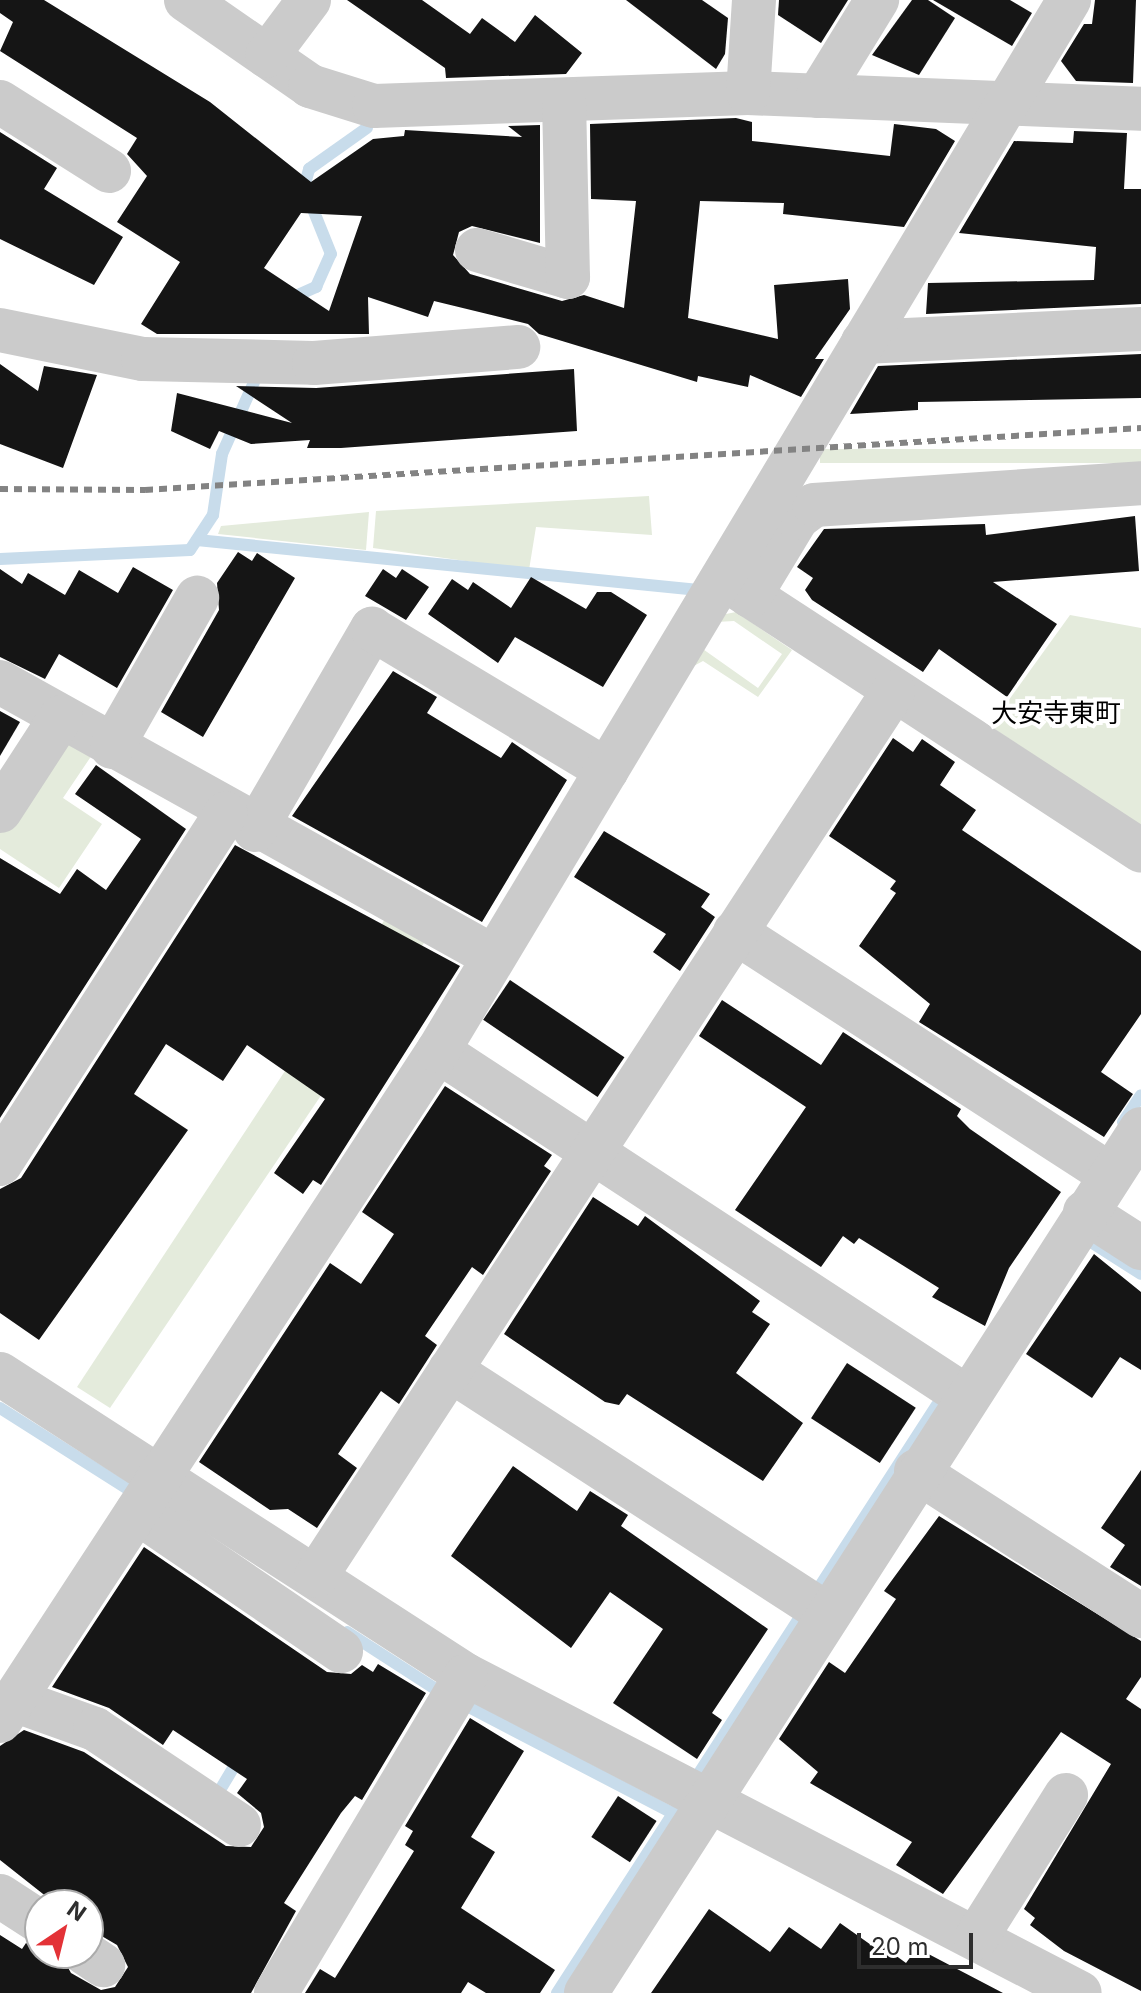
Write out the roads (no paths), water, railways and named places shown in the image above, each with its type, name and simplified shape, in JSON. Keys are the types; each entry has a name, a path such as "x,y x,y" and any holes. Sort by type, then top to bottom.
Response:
{"street":[{"path":"186,0 310,86 374,106 748,93 1141,109"},
{"path":"267,56 309,0"},
{"path":"748,93 754,0"},
{"path":"818,96 877,0"},
{"path":"736,587 863,342 1069,0"},
{"path":"477,250 568,277 564,100"},
{"path":"0,102 109,171"},
{"path":"863,342 1141,329"},
{"path":"0,330 143,359 262,362 518,347"},
{"path":"239,1825 95,1729 7,1710 438,1051 487,953 600,766 736,587 797,518 814,505 1141,483"},
{"path":"736,587 1141,851"},
{"path":"112,747 197,598"},
{"path":"0,1164 372,629 600,766"},
{"path":"0,682 241,821 415,908 487,953"},
{"path":"316,1576 893,692"},
{"path":"0,811 61,717"},
{"path":"735,932 1100,1169"},
{"path":"438,1051 956,1390"},
{"path":"586,1993 697,1791 815,1606 916,1471 956,1390 1077,1225 1100,1169 1141,1129"},
{"path":"1077,1225 1141,1248"},
{"path":"450,1370 815,1606"},
{"path":"0,1374 341,1651"},
{"path":"916,1471 1141,1616"},
{"path":"147,1496 316,1576 457,1690 697,1791 1080,1993"},
{"path":"276,1993 457,1690"},
{"path":"976,1938 1066,1795"},
{"path":"0,1896 24,1912"}],"waterway":[{"path":"289,299 316,287 331,254 304,187 309,169 367,128"},
{"path":"0,559 190,550 213,515 222,454 254,382"},
{"path":"197,540 699,590"},
{"path":"1123,1122 1141,1095"},
{"path":"1080,1235 1141,1274"},
{"path":"557,1993 937,1405"},
{"path":"0,1408 137,1495"},
{"path":"347,1632 440,1692 672,1813"},
{"path":"217,1795 241,1755"}],"railway":[{"path":"0,489 145,490 1141,428"}],"district":[{"name":"大安寺東町","path":"1056,713"}]}
